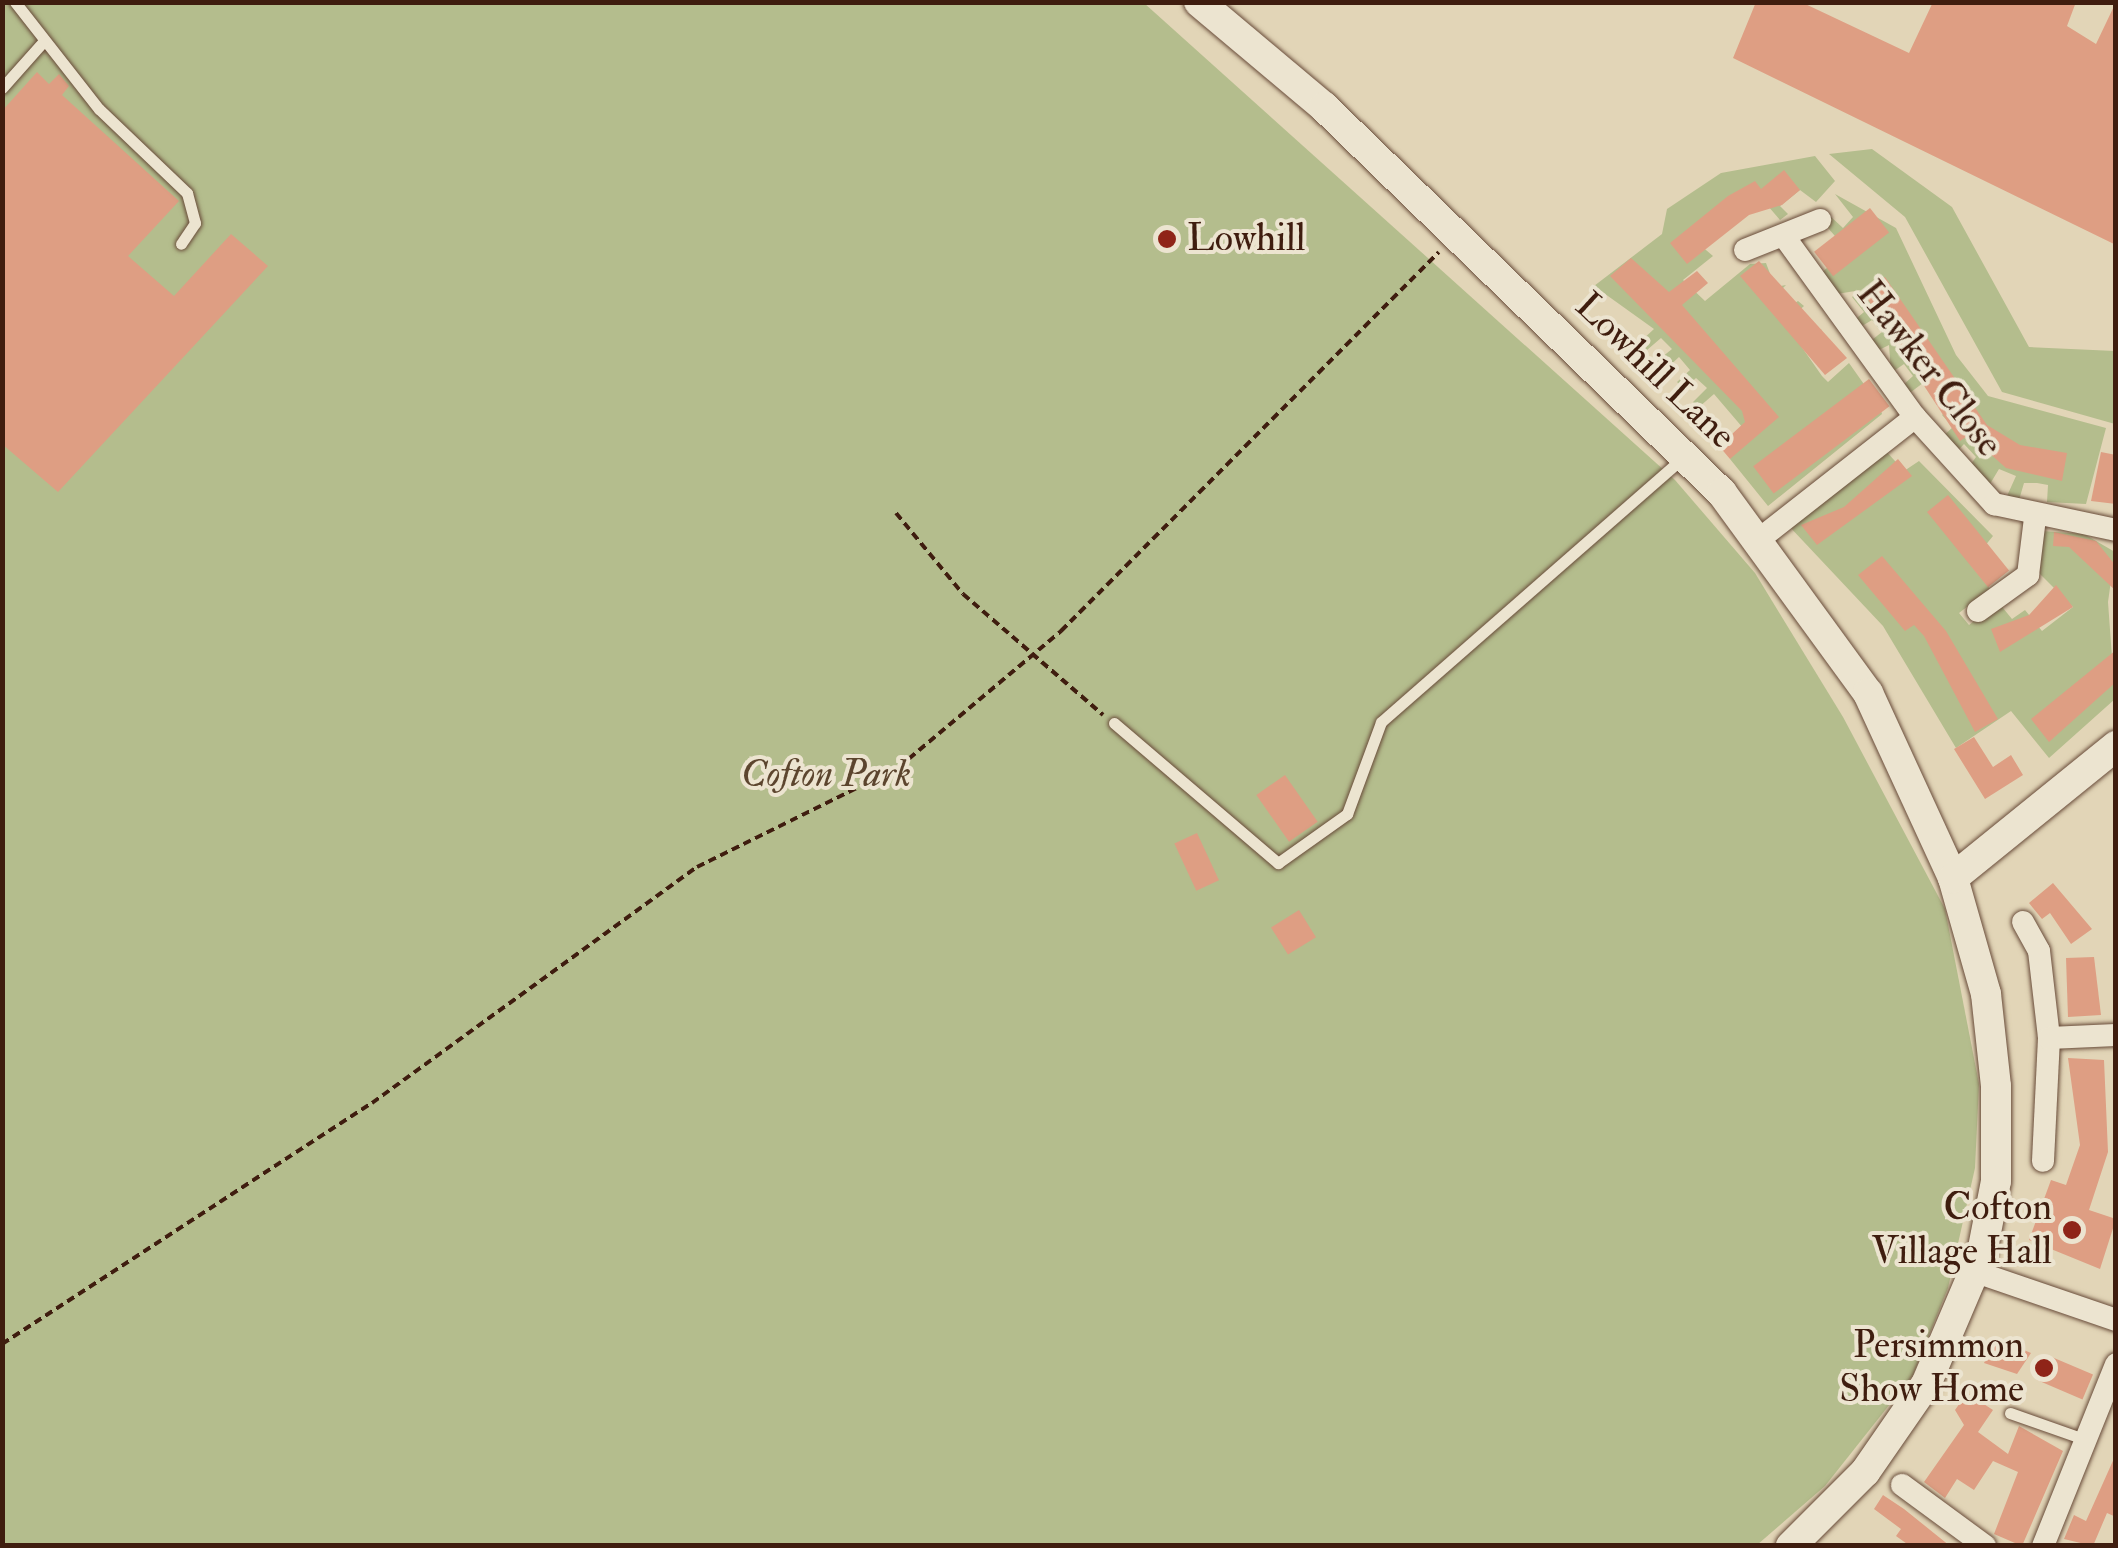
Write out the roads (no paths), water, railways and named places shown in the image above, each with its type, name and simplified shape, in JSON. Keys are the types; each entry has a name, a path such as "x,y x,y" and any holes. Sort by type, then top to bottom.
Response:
{"street":[{"name":"Lowhill Lane","path":"1199,2 1456,234 1686,455 1757,541 1868,693 1953,878 1986,994 1996,1086 1996,1181 1976,1272 1926,1384 1865,1472 1791,1546"},
{"path":"1746,250 1786,240 1820,220"},
{"name":"Hawker Close","path":"1786,240 1914,417 1994,504 2035,518 2116,530"},
{"path":"1757,541 1914,417"},
{"path":"1978,612 2028,575 2035,518"},
{"path":"1953,878 2116,746"},
{"path":"2022,922 2038,951 2049,1038 2043,1161"},
{"path":"2049,1038 2116,1035"},
{"path":"1976,1272 2116,1320"},
{"path":"2043,1546 2116,1364"},
{"path":"1902,1484 1985,1546"}],"lane":[{"path":"15,2 43,42 187,193 194,223 181,244"},
{"path":"2,88 43,42"},
{"path":"1114,723 1278,863 1347,814 1381,722 1686,455"},
{"path":"2010,1413 2084,1439"}],"place":[{"name":"Lowhill","path":"1167,239"},
{"name":"Cofton Village Hall","path":"2072,1230"},
{"name":"Persimmon Show Home","path":"2044,1368"}],"park label":[{"name":"Cofton Park","path":"826,775"}]}
